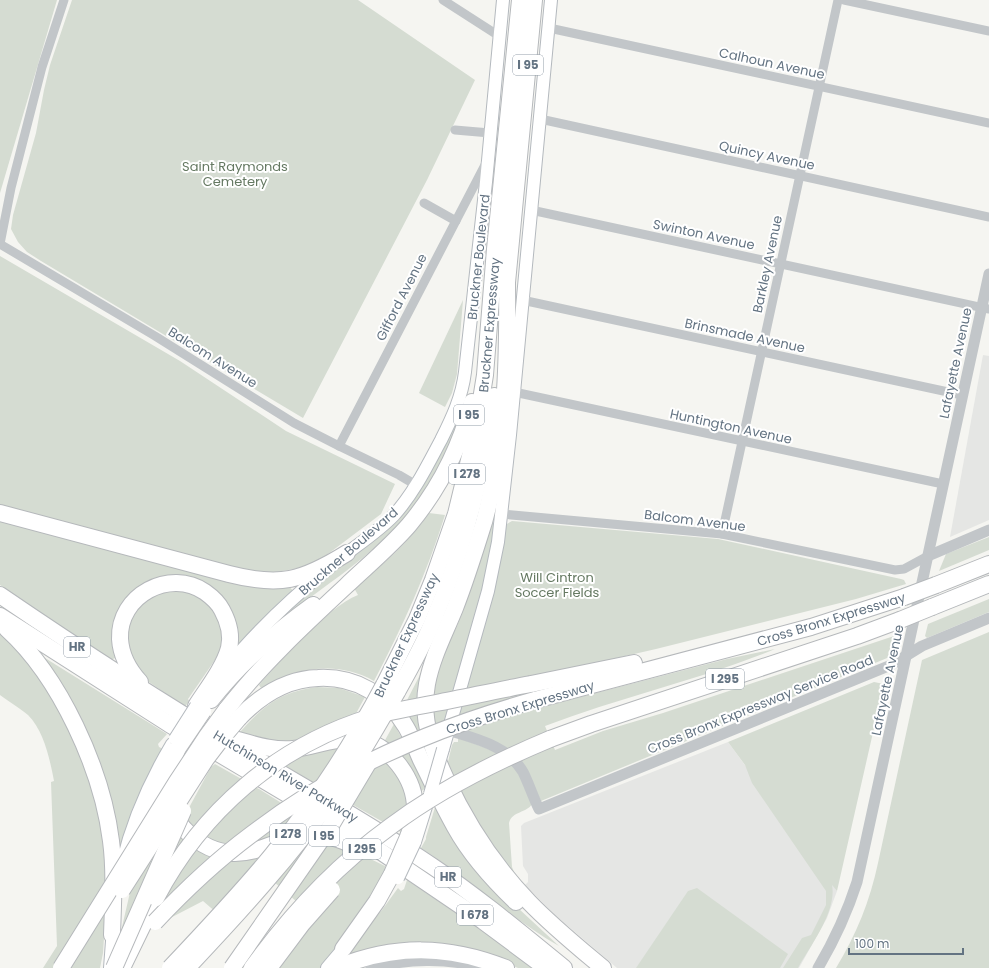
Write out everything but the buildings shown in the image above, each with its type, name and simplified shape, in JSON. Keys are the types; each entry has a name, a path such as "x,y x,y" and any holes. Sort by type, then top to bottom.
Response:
{"highway":[{"name":"Bruckner Expressway","path":"170,968 255,875 298,821 338,764 394,690 452,527 467,473 476,431 483,389 495,249 520,0"},
{"name":"Bruckner Expressway","path":"187,968 264,884 326,806 355,764 394,690 433,622 464,537 480,476 497,380 534,0"},
{"name":"I 95","path":"61,968 198,748 233,714 257,673 276,653 379,556 408,526 426,504 441,480 460,442 469,416 478,375 495,249"},
{"path":"507,283 507,368 496,469 471,563 431,670 426,697 428,731 434,752 453,793 494,860 536,910 603,968"},
{"path":"0,512 229,574 262,580 284,580 304,576 320,569 346,553"},
{"path":"200,708 260,647 379,556"},
{"name":"Cross Bronx Expressway","path":"114,968 166,911 213,865 257,830 302,799 358,767 397,748 467,721 535,700 836,620 904,597 989,564"},
{"path":"112,935 151,805 175,746 200,708 229,648 230,636 226,618 219,605 206,593 188,585 167,584 148,590 132,604 126,612 123,621 120,640 125,661 139,680 156,697"},
{"name":"Cross Bronx Expressway","path":"252,968 279,933 337,870 391,825 463,781 550,739 857,636 989,584"},
{"path":"932,607 989,590"},
{"name":"Hutchinson River Parkway","path":"0,595 156,697 357,818 430,864 464,888 564,968"},
{"name":"Hutchinson River Parkway","path":"0,616 145,710 335,822 425,882"},
{"path":"0,622 20,642 46,674 72,720 92,768 103,802 113,856 112,935"},
{"path":"122,968 163,885 190,844 208,821 255,777 273,764 323,736 370,718 405,709 798,631"},
{"path":"114,968 179,818 210,761 233,714 271,691 289,683 323,677 343,680 361,686 377,695 393,710 405,726 446,811 464,842 477,860 516,902 594,968"},
{"name":"I 95","path":"232,968 333,822 373,755 394,690"},
{"path":"72,968 206,759 222,738 233,714"},
{"path":"213,732 263,747 281,749 301,748 346,739 359,740 374,745 388,754 396,761 404,772 414,801 411,839 395,876 343,949"},
{"path":"175,746 168,779 167,789 169,803 176,817 186,830 195,839 207,847 230,853 244,852 258,850 284,840 300,836 327,836 350,844 425,882"},
{"path":"269,968 302,924 349,873 380,845 433,803 500,762"},
{"name":"I 678","path":"425,882 483,921 547,968"},
{"path":"336,968 372,956 395,952 428,950 454,952 481,959 506,968"}],"main road":[{"name":"Bruckner Boulevard","path":"200,708 232,660 260,630 346,553 375,532 393,515 416,485 452,418 462,392 465,372 503,0"},
{"path":"411,839 430,794 491,577 496,553 502,514 551,0"},
{"path":"110,968 112,935"},
{"path":"327,968 343,949"}],"street":[{"path":"0,244 11,188 43,63 64,0"},
{"path":"443,0 499,36"},
{"name":"Barkley Avenue","path":"722,534 838,0"},
{"path":"844,0 989,31"},
{"name":"Calhoun Avenue","path":"549,28 989,123"},
{"name":"Quincy Avenue","path":"540,119 989,217"},
{"path":"455,130 490,133"},
{"name":"Gifford Avenue","path":"339,446 487,160"},
{"path":"424,203 456,221"},
{"name":"Swinton Avenue","path":"531,210 985,309"},
{"name":"Balcom Avenue","path":"0,244 155,336 294,423 399,475 416,485"},
{"name":"Lafayette Avenue","path":"818,968 844,920 857,882 962,395 985,309 989,274"},
{"name":"Brinsmade Avenue","path":"522,300 962,395"},
{"name":"Huntington Avenue","path":"514,392 943,484"},
{"name":"Balcom Avenue","path":"502,514 722,534 895,570 904,569 928,556"},
{"path":"928,556 989,530"},
{"name":"Cross Bronx Expressway Service Road","path":"448,730 488,743 506,753 522,770 538,809 891,664 922,646 989,618"},
{"path":"372,968 394,963 421,961 459,963 482,968"}],"shaded area":[{"path":"983,355 989,356 989,520 950,537"},
{"path":"728,742 837,891 827,918 799,968 617,968 555,915 525,885 528,882 528,874 523,866 521,826 524,823"}],"green space":[{"path":"0,0 57,0 0,193"},
{"name":"Saint Raymonds Cemetery","path":"72,0 358,0 475,80 427,180 303,418 41,261 27,252 18,242 11,229 13,215 36,133 50,65"},
{"path":"0,256 180,361 286,431 395,484 381,514 320,560 300,568 282,571 282,576 270,576 0,509"},
{"path":"463,300 457,374 452,393 445,407 419,393"},
{"path":"456,424 458,424 452,440 437,471 408,514 363,558 291,612 262,636 290,608 332,572 386,531"},
{"path":"429,513 445,515 438,537 413,600 374,681 360,674 346,670 317,669 303,671 275,681 261,688 259,685 305,635 332,611 358,595 354,588 375,571 413,534"},
{"path":"0,516 289,586 294,592 233,653 213,592 144,588 115,658 111,660 0,585"},
{"name":"Will Cintron Soccer Fields","path":"512,521 718,539 901,579 904,580 906,584 856,599 656,649 529,678 538,708 727,659 775,649 718,670 602,706 545,726 555,750 603,731 663,713 897,635 892,656 541,801 528,773 458,728 456,721 505,525"},
{"path":"488,523 496,524 489,569 439,745 432,723 434,684 444,650 457,626 475,577"},
{"path":"989,537 989,550 939,571 946,554"},
{"path":"171,588 207,598 226,631 217,657 188,699 189,701 185,707 139,675 124,636 138,603"},
{"path":"989,599 989,612 927,638 925,636 928,624"},
{"path":"0,631 42,676 84,756 109,859 103,953 100,968 43,968 57,946 51,782 54,781 46,746 34,722 25,712 0,695"},
{"path":"989,632 989,968 836,968 862,917 875,877 922,660"},
{"path":"45,658 167,734 158,744 159,747 163,749 133,808 118,854 118,838 41,661"},
{"path":"426,663 432,765 403,708"},
{"path":"874,682 884,684 837,891 832,885 833,895 827,917 798,968 783,968 802,938 811,935 826,905 826,891 752,783 745,765 728,742"},
{"path":"317,687 339,688 365,697 347,730 287,746 239,733 265,707 274,701 293,692"},
{"path":"394,724 410,753 426,788 417,794 384,742"},
{"path":"458,738 484,747 508,761 519,775 532,804 527,809 513,816 509,823 512,867 523,883 521,884 476,823 447,766 452,745 454,742 458,742"},
{"path":"346,743 392,765 408,798 404,834 257,750"},
{"path":"215,764 259,789 320,827 232,847 201,837 184,817 211,767"},
{"path":"436,804 449,830 474,870 478,871 559,946 506,911 456,872 421,848 426,839"},
{"path":"171,828 196,847 300,842 344,846 389,868 347,933 320,968 250,968 297,902 266,875 225,920 203,901 124,942 114,968 131,888"},
{"path":"407,880 490,936 532,968 518,968 472,950 338,961 382,910 398,888 401,891 404,889"},
{"path":"697,888 788,954 780,968 636,968 688,891"}]}
